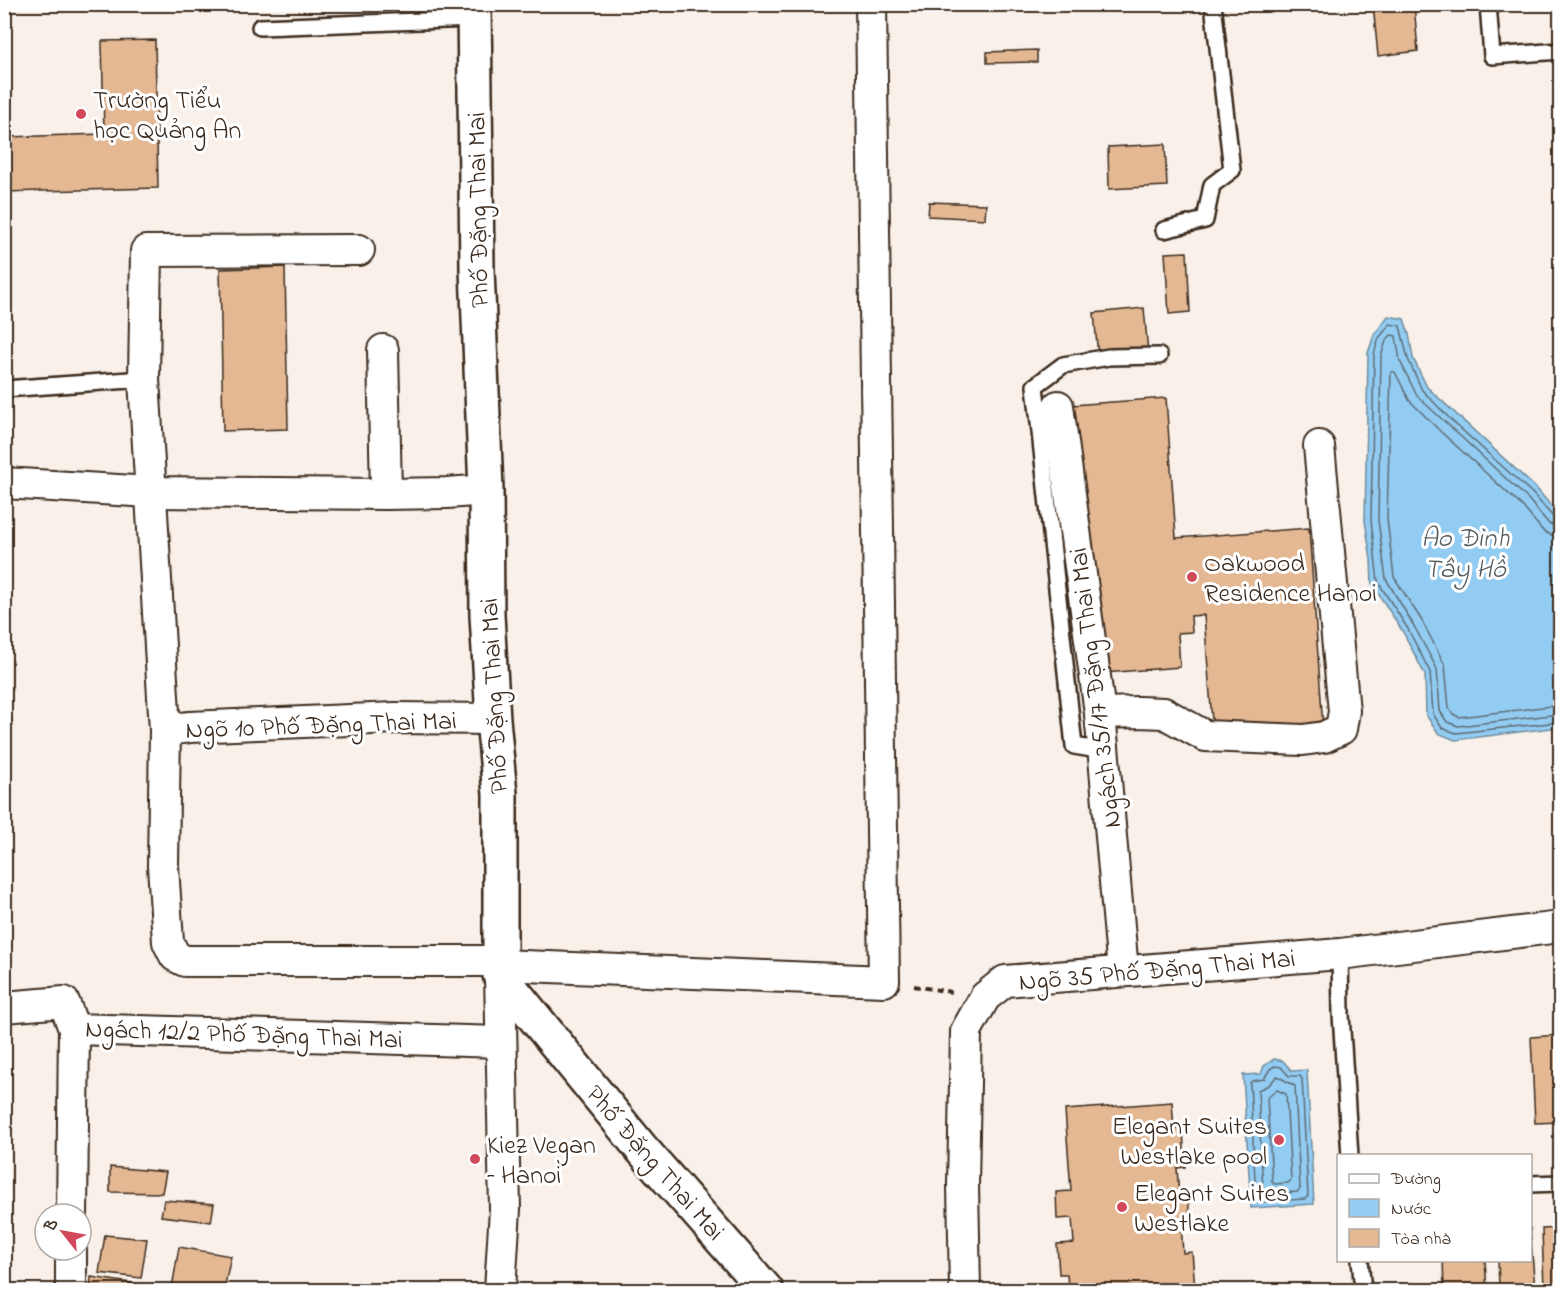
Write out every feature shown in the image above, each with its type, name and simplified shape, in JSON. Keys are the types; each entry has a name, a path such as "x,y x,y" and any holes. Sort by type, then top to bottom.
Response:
{"street":[{"path":"871,4 884,981"},
{"name":"Phố Đặng Thai Mai","path":"474,12 477,269 486,490 487,615 500,794 500,967 641,1148 766,1290"},
{"path":"165,730 144,379 146,251 359,250"},
{"path":"383,350 386,494"},
{"name":"Ngách 35/17 Đặng Thai Mai","path":"1058,406 1100,713 1123,971"},
{"path":"1100,713 1164,713 1205,736 1303,740 1324,737 1341,729 1344,711 1319,446"},
{"path":"4,483 150,492 386,494 486,490"},
{"name":"Ngõ 10 Phố Đặng Thai Mai","path":"493,719 395,718 165,730 163,866 168,942 175,956 185,961 500,967 884,981"},
{"name":"Ngõ 35 Phố Đặng Thai Mai","path":"965,1290 963,1185 966,1031 985,997 1005,981 1340,954 1560,927"},
{"path":"500,967 505,1209 500,1290"},
{"name":"Ngách 12/2 Phố Đặng Thai Mai","path":"4,1007 64,1002 74,1029 500,1042"},
{"path":"72,1202 74,1029"},
{"path":"71,1262 71,1290"}],"lane":[{"path":"1164,230 1205,220 1212,185 1232,170 1213,4"},
{"path":"1488,4 1492,56 1560,51"},
{"path":"260,27 474,12"},
{"path":"1104,751 1074,746 1035,386 1063,365 1109,357 1159,356"},
{"path":"4,389 144,379"},
{"path":"1340,954 1341,1014 1350,1154"},
{"path":"1532,1184 1560,1183"},
{"path":"1360,1262 1363,1290"}],"path":[{"path":"884,981 985,997"}],"water":[{"name":"Ao Đình Tây Hồ","path":"1388,316 1404,319 1413,358 1427,387 1538,490 1560,517 1560,727 1455,740 1438,733 1426,715 1425,675 1403,632 1372,584 1365,521 1368,353 1374,335"},
{"name":"Elegant Suites Westlake pool","path":"1274,1059 1283,1061 1292,1071 1307,1070 1314,1204 1251,1208 1243,1075 1261,1074 1264,1066"}],"building":[{"path":"102,4 163,4 163,9 102,11"},
{"path":"1373,4 1414,4 1418,51 1378,56"},
{"path":"155,40 158,188 4,192 4,144 8,144 7,137 104,134 102,41"},
{"path":"1037,50 1037,62 987,63 987,52"},
{"path":"1165,144 1167,186 1109,189 1108,147"},
{"path":"929,202 986,204 985,219 928,216"},
{"path":"1187,252 1190,312 1169,314 1165,253"},
{"path":"285,267 288,429 223,431 220,269"},
{"path":"1144,308 1148,352 1098,357 1094,313"},
{"name":"Oakwood Residence Hanoi","path":"1166,398 1176,538 1309,528 1323,727 1213,735 1204,615 1191,616 1192,632 1178,633 1180,667 1079,675 1059,406"},
{"path":"1560,1035 1560,1122 1535,1123 1531,1037"},
{"name":"Elegant Suites Westlake","path":"1172,1102 1174,1129 1183,1128 1185,1167 1177,1168 1179,1195 1188,1194 1190,1223 1181,1224 1183,1253 1192,1252 1195,1288 1185,1288 1186,1290 1077,1290 1077,1287 1068,1287 1067,1274 1059,1274 1057,1244 1074,1243 1072,1218 1057,1219 1056,1192 1071,1191 1065,1110"},
{"path":"110,1167 166,1172 162,1193 110,1192"},
{"path":"164,1200 214,1204 211,1222 161,1216"},
{"path":"1560,1228 1560,1290 1544,1290 1542,1229"},
{"path":"105,1235 147,1239 141,1278 99,1273"},
{"path":"179,1247 231,1256 224,1290 172,1288"},
{"path":"1532,1252 1535,1290 1487,1290 1499,1288 1498,1262 1532,1262"},
{"path":"1443,1262 1485,1262 1487,1290 1444,1290"},
{"path":"91,1277 164,1288 163,1290 90,1290"}],"place":[{"name":"Trường Tiểu học Quảng An","path":"81,114"},
{"name":"Oakwood Residence Hanoi","path":"1192,577"},
{"name":"Elegant Suites Westlake pool","path":"1279,1140"},
{"name":"Kiez Vegan – Hanoi","path":"475,1159"},
{"name":"Elegant Suites Westlake","path":"1122,1207"}]}
